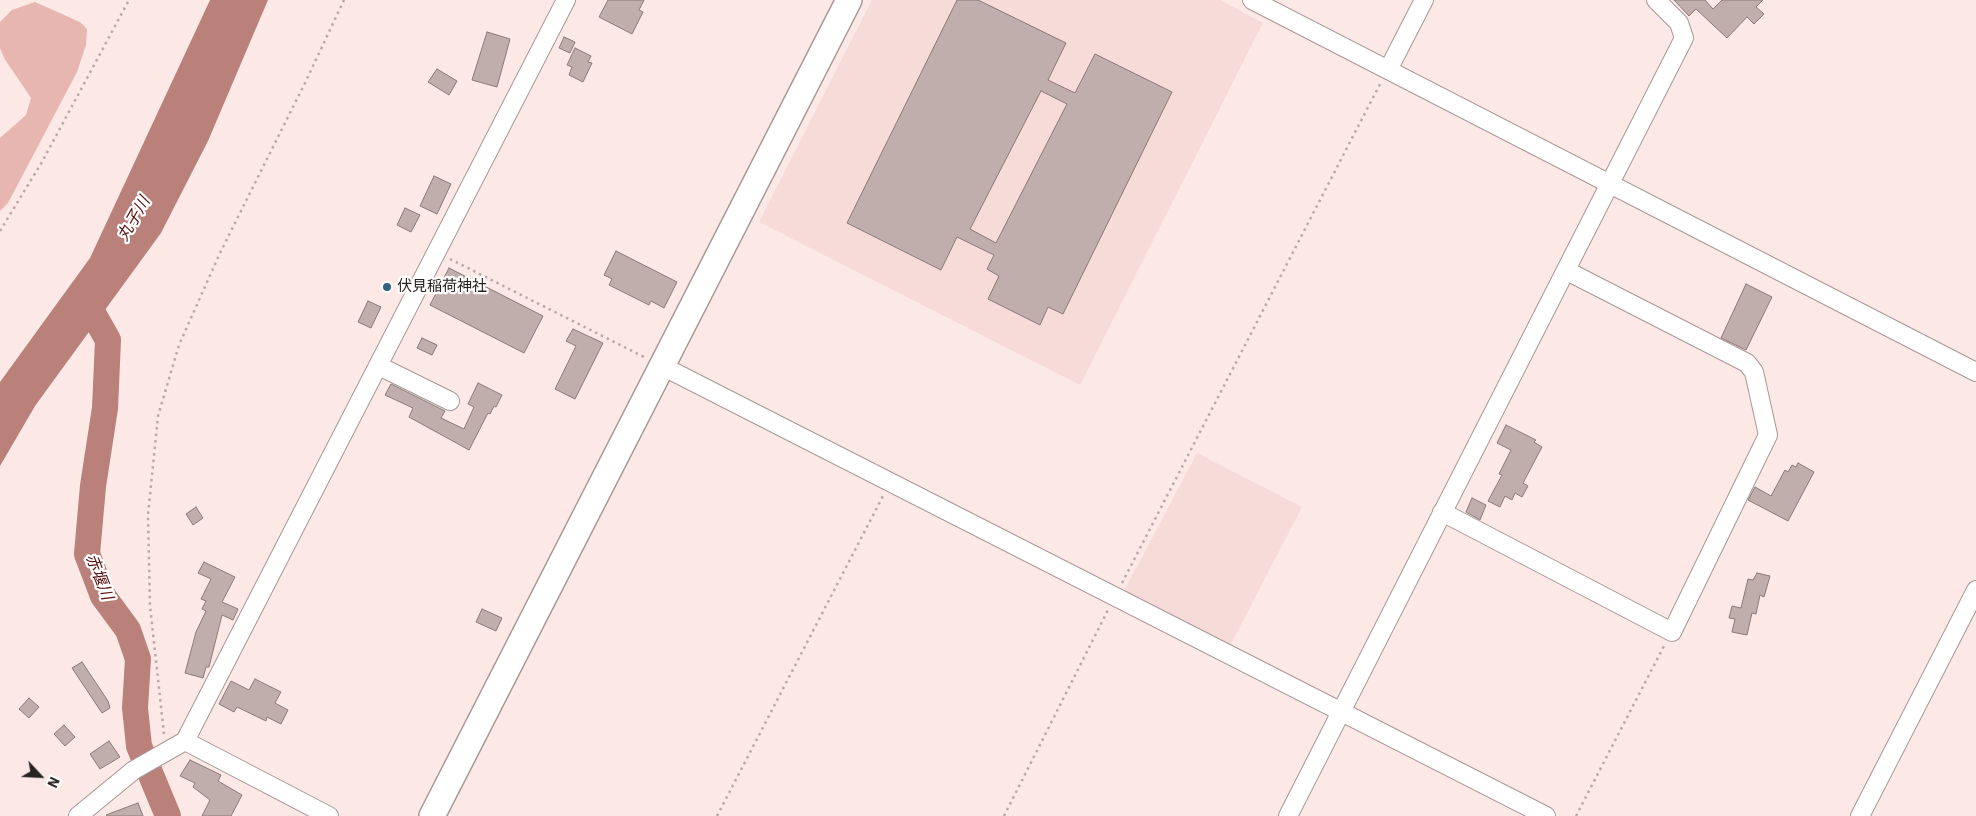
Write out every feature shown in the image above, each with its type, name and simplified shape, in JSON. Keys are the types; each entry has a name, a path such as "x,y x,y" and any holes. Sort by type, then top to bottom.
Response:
{"street":[{"path":"78,816 134,770 185,741 566,0"},
{"path":"432,816 850,0"},
{"path":"1252,0 1976,372"},
{"path":"1388,70 1424,0"},
{"path":"1288,816 1611,185 1684,38 1679,23 1656,0"},
{"path":"1442,512 1672,632 1768,435 1754,372 1747,363 1567,271"},
{"path":"379,366 450,401"},
{"path":"662,366 1114,598 1546,816"},
{"path":"1860,816 1976,590"},
{"path":"185,741 329,816"}],"path":[{"path":"0,231 42,162 129,0"},
{"path":"164,754 150,606 148,515 158,416 178,345 344,0"},
{"path":"1004,816 1114,598 1388,70"},
{"path":"437,253 662,366"},
{"path":"717,816 890,482"},
{"path":"1576,816 1672,632"}],"shaded area":[{"path":"872,0 1220,0 1263,23 1080,385 759,222"},
{"path":"35,2 80,22 87,29 86,45 77,72 8,203 0,211 0,138 26,115 31,98 4,58 0,48 0,22 12,10"},
{"path":"1197,453 1302,507 1230,646 1124,591"}],"water":[{"name":"丸子川","path":"210,0 268,0 208,141 161,233 35,406 0,466 0,382 90,258"}],"building":[{"path":"608,0 644,0 639,10 643,12 632,34 599,17"},
{"path":"957,0 978,0 1066,43 1048,80 1075,93 1095,54 1172,92 1063,314 1048,307 1040,325 988,299 999,276 987,269 994,255 957,237 941,270 847,223","holes":["1041,91 1067,104 996,243 970,229"]},
{"path":"1674,0 1705,0 1713,9 1722,0 1763,0 1756,7 1764,14 1754,24 1747,17 1727,38 1696,9 1689,16"},
{"path":"487,32 510,39 497,87 472,80"},
{"path":"564,37 575,42 570,53 559,48"},
{"path":"575,48 591,56 588,62 592,63 583,82 569,75 572,67 567,65"},
{"path":"437,69 457,81 449,95 428,82"},
{"path":"434,176 451,184 437,214 420,206"},
{"path":"405,208 420,215 411,232 397,225"},
{"path":"616,251 677,282 664,308 651,301 649,305 609,285 612,279 604,275"},
{"path":"449,268 543,316 524,353 430,305"},
{"path":"1746,284 1772,297 1746,350 1721,338"},
{"path":"368,301 381,307 371,328 358,322"},
{"path":"573,329 603,343 575,399 555,389 576,346 566,341"},
{"path":"422,338 437,345 432,355 417,348"},
{"path":"478,383 502,395 496,407 494,406 490,414 488,413 469,450 409,417 413,408 385,395 391,384 445,411 441,418 464,429 474,407 468,404"},
{"path":"1506,425 1536,440 1534,442 1542,447 1523,483 1528,486 1522,497 1515,493 1512,500 1505,496 1500,507 1488,501 1502,475 1499,474 1511,450 1497,443"},
{"path":"1798,463 1814,472 1788,521 1748,500 1755,487 1771,496 1785,470 1788,472 1792,465 1796,467"},
{"path":"1472,498 1486,505 1480,520 1466,512"},
{"path":"196,507 203,518 193,525 186,514"},
{"path":"204,562 235,577 222,602 238,609 233,620 222,615 209,667 206,667 203,678 185,673 196,632 206,611 202,609 206,601 201,599 211,579 198,573"},
{"path":"1757,573 1770,576 1764,597 1760,595 1756,614 1752,613 1747,635 1732,632 1735,619 1729,618 1732,606 1741,608 1748,579 1753,580"},
{"path":"482,609 502,618 496,631 476,622"},
{"path":"82,662 108,701 110,708 102,713 72,668"},
{"path":"255,679 281,692 275,703 288,710 281,724 267,717 266,721 237,707 234,712 219,704 231,681 249,690"},
{"path":"29,698 39,707 29,718 19,709"},
{"path":"64,725 75,737 65,746 54,734"},
{"path":"109,741 120,757 100,769 90,754"},
{"path":"190,760 221,775 218,781 242,795 231,816 202,816 210,800 193,787 195,783 180,776"},
{"path":"138,803 143,816 106,815"}],"waterway":[{"name":"赤堰川","path":"86,301 108,340 105,408 93,486 87,554 103,596 128,630 138,659 135,708 139,746 168,816"}],"place":[{"name":"伏見稲荷神社","path":"387,287"}]}
